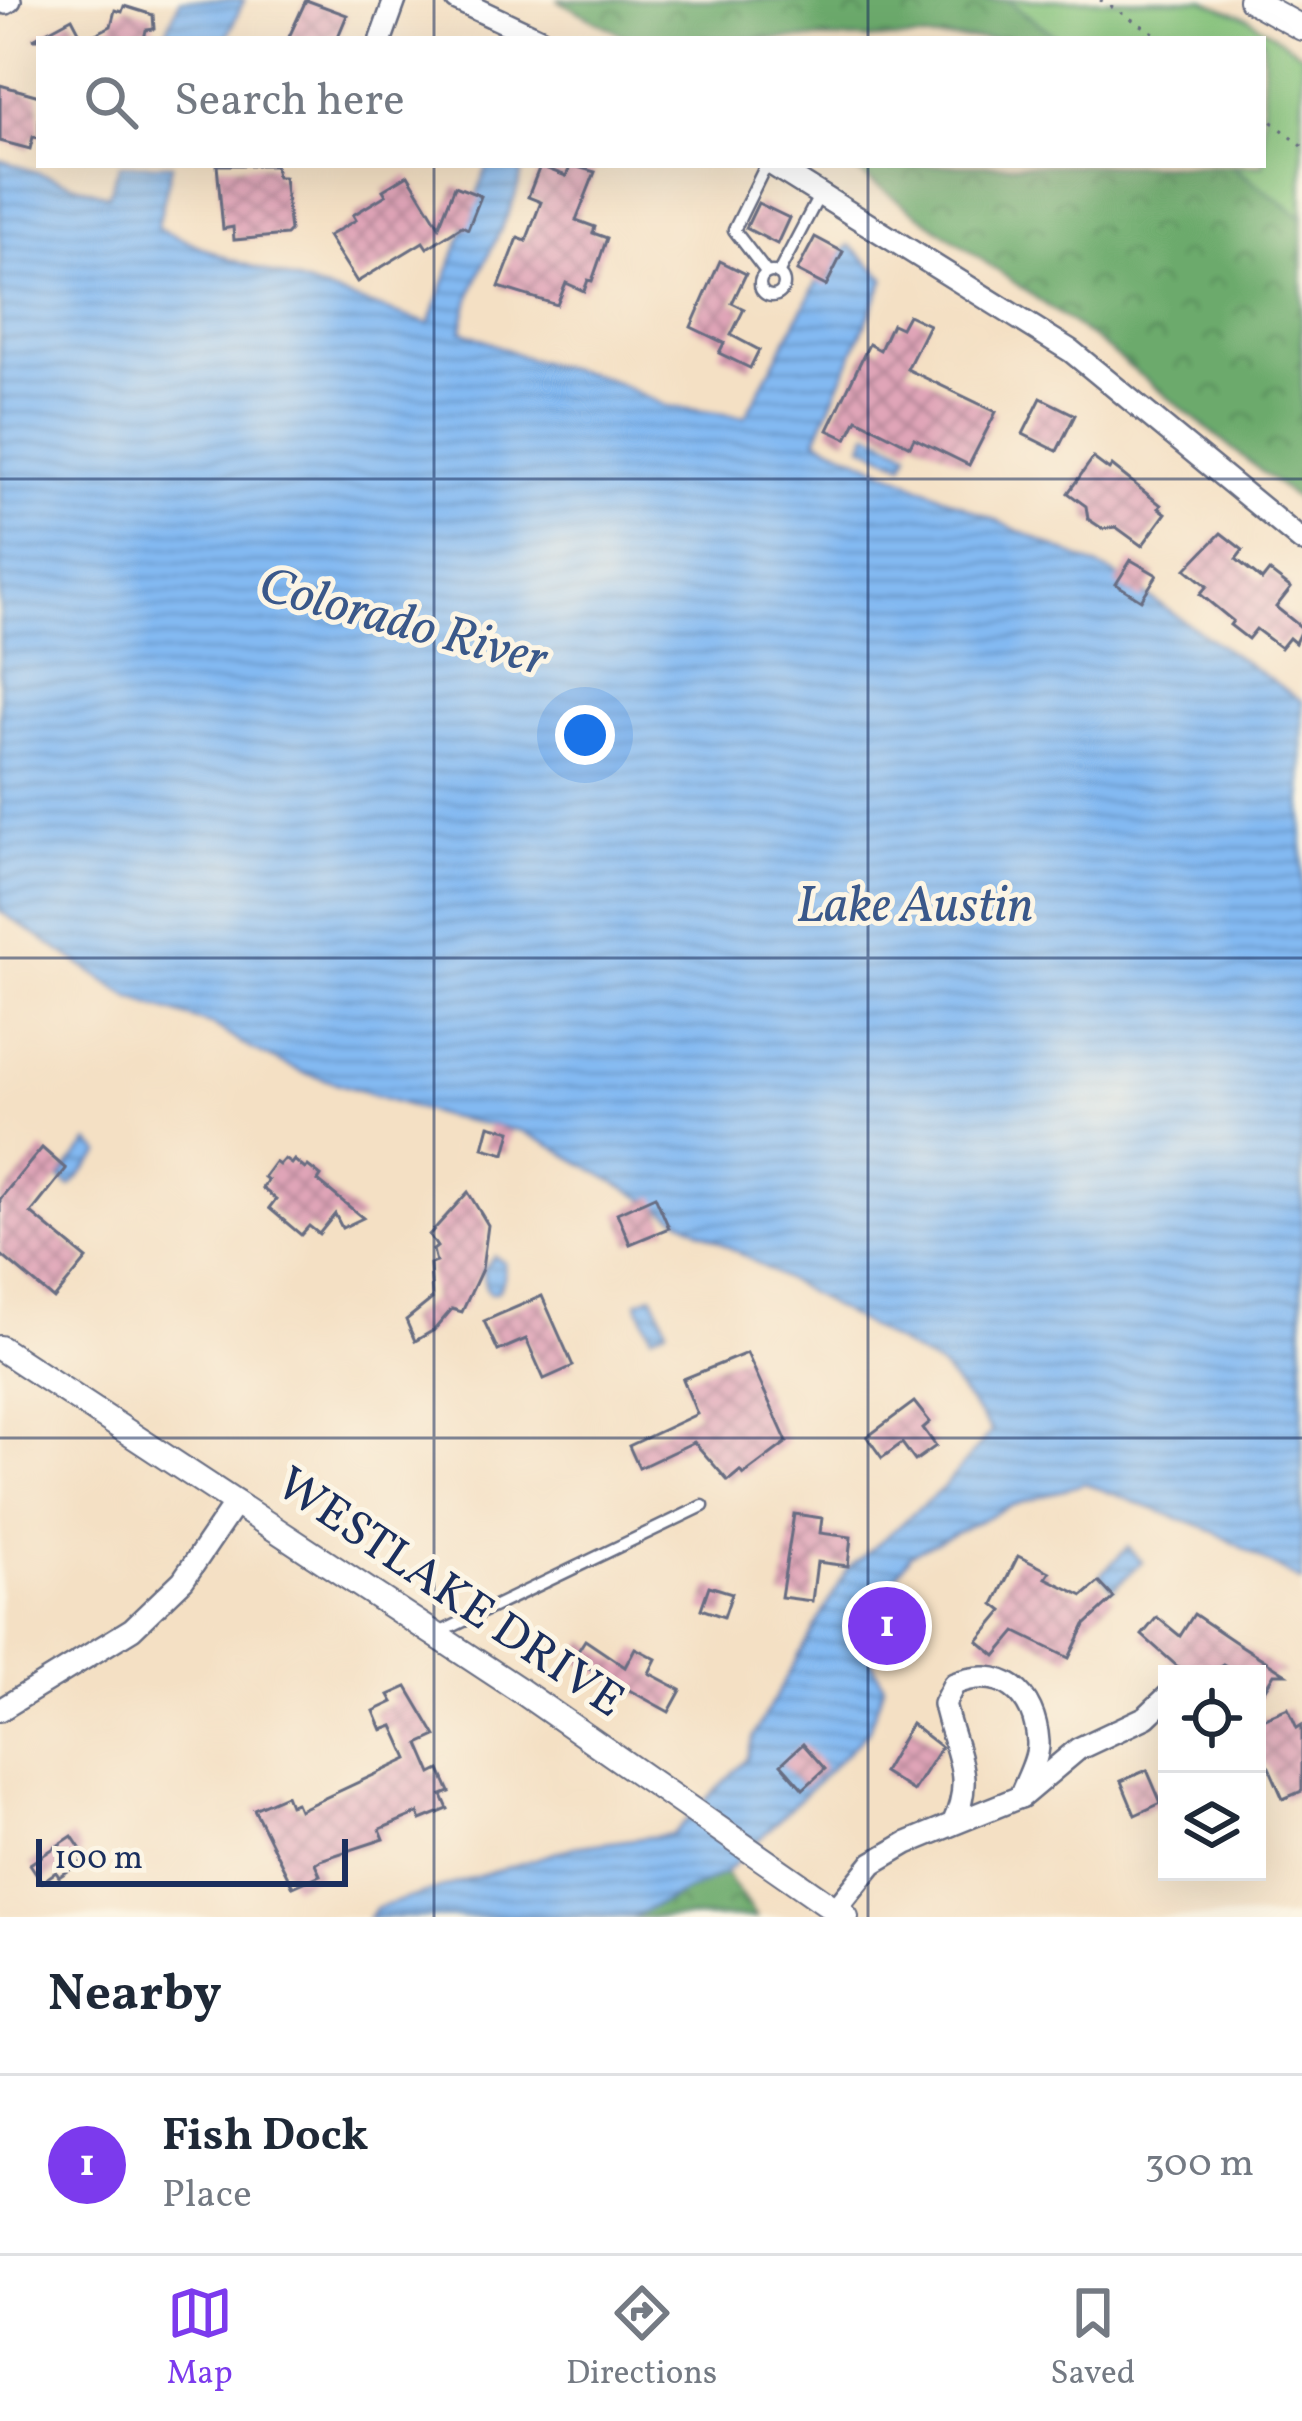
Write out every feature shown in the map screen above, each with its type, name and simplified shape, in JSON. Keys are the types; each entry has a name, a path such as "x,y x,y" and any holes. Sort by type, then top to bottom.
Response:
{"street":[{"path":"383,36 395,0"},
{"path":"457,0 534,36"},
{"path":"1251,0 1302,28"},
{"path":"775,168 1071,351 1302,541"},
{"name":"WESTLAKE DRIVE","path":"0,1348 436,1634 841,1913"},
{"path":"0,1710 132,1629 183,1580 236,1502"},
{"path":"953,1824 965,1798 964,1768 944,1704 954,1684 976,1675 1000,1678 1030,1704 1039,1746 1020,1797"},
{"path":"841,1913 873,1863 907,1843 1020,1797 1078,1749 1146,1717 1158,1706"}],"lane":[{"path":"768,168 734,230 773,273 821,193"},
{"path":"436,1634 704,1506"}],"path":[{"path":"1100,0 1159,36"},
{"path":"1266,116 1302,146"}],"green space":[{"path":"557,0 1187,0 1257,36 624,36"},
{"path":"1007,0 1203,0 1250,19 1302,54 1302,217 1235,168 1266,168 1266,36 1056,36"},
{"path":"1266,41 1302,59 1302,504 1097,341 852,168 1266,168"},
{"path":"725,1873 756,1917 631,1917"}],"water":[{"path":"180,0 244,0 227,36 164,36"},
{"name":"Lake Austin","path":"0,160 108,196 119,168 171,168 157,228 231,260 429,324 487,168 522,168 511,208 473,288 462,331 529,359 605,378 666,406 745,417 817,282 849,245 885,278 816,439 1116,575 1302,701 1302,1582 1215,1532 1085,1483 1010,1506 910,1555 880,1603 865,1648 884,1685 868,1731 725,1873 631,1917 369,1917 376,1908 574,1847 673,1834 747,1758 754,1735 847,1570 943,1488 992,1431 943,1369 555,1148 522,1131 442,1116 302,1072 213,1025 131,998 0,911"},
{"path":"869,432 909,452 904,464 863,445"},
{"path":"89,1142 101,1153 70,1186 59,1178"},
{"path":"494,1256 504,1263 504,1278 498,1291 490,1293 483,1270"},
{"path":"653,1295 667,1328 652,1335 637,1302"},
{"path":"1128,1547 1142,1562 1113,1589 1100,1575"}],"building":[{"path":"306,0 347,15 338,36 289,36"},
{"path":"124,6 153,15 154,29 146,30 145,36 92,36 111,26 115,10 122,12"},
{"path":"72,18 81,36 39,36"},
{"path":"0,85 36,95 36,138 30,149 0,141"},
{"path":"217,168 276,168 277,177 284,177 290,231 234,240 233,227 223,229"},
{"path":"539,168 566,176 570,168 595,172 576,220 607,238 592,281 588,280 584,291 566,283 557,305 499,287 518,238 526,241 541,202 528,197"},
{"path":"408,175 439,226 455,186 481,196 468,229 462,226 427,248 423,242 357,282 328,236 356,220 353,215"},
{"path":"758,203 789,218 777,244 746,228"},
{"path":"815,237 843,252 826,286 797,271"},
{"path":"720,261 746,274 732,303 744,309 731,335 759,350 750,368 719,353 724,343 691,327"},
{"path":"908,315 929,325 907,369 996,412 969,465 914,438 910,446 857,419 847,439 828,430 869,344 880,350 892,324 901,328"},
{"path":"1041,398 1075,415 1057,451 1023,434"},
{"path":"1093,458 1109,470 1112,466 1166,513 1142,546 1116,527 1103,529 1088,519 1086,506 1068,493"},
{"path":"1221,533 1243,550 1236,559 1262,580 1269,571 1291,588 1276,607 1302,628 1295,643 1289,638 1281,648 1256,629 1248,639 1200,594 1207,586 1186,569"},
{"path":"1131,560 1157,575 1141,600 1116,584"},
{"path":"489,1125 511,1131 505,1154 483,1148"},
{"path":"42,1148 66,1169 31,1213 87,1259 54,1299 0,1254 0,1199"},
{"path":"284,1159 305,1169 308,1166 321,1176 318,1181 363,1218 342,1228 335,1214 319,1234 309,1226 301,1235 269,1208 276,1199 262,1188 275,1162 279,1165"},
{"path":"468,1192 488,1225 482,1269 462,1312 452,1309 434,1330 415,1341 406,1320 432,1299 430,1264 436,1262 433,1250 437,1247 429,1235"},
{"path":"655,1196 669,1228 630,1244 617,1213"},
{"path":"542,1296 573,1366 544,1379 526,1339 498,1351 484,1321"},
{"path":"747,1353 787,1442 728,1481 694,1442 639,1468 629,1446 697,1414 683,1379"},
{"path":"914,1402 930,1422 923,1428 936,1446 915,1461 902,1443 882,1458 867,1437"},
{"path":"794,1514 822,1518 820,1533 851,1537 848,1566 817,1562 812,1601 781,1597"},
{"path":"1018,1556 1050,1572 1046,1578 1083,1596 1099,1582 1114,1598 1085,1625 1069,1658 1016,1632 996,1656 978,1641 1003,1611 994,1604"},
{"path":"709,1586 732,1593 724,1617 701,1609"},
{"path":"882,1606 902,1611 892,1646 872,1641"},
{"path":"1194,1614 1286,1674 1274,1674 1266,1687 1266,1665 1176,1665 1142,1635 1157,1617 1180,1636"},
{"path":"585,1640 625,1667 635,1648 656,1659 649,1673 681,1690 669,1712 573,1659"},
{"path":"407,1687 436,1736 419,1744 432,1774 440,1770 450,1792 442,1795 448,1809 421,1820 418,1813 380,1829 384,1839 320,1860 315,1863 320,1875 293,1887 254,1809 286,1795 299,1810 408,1759 393,1726 382,1730 374,1711 393,1702 389,1695"},
{"path":"1288,1708 1297,1728 1302,1725 1302,1791 1283,1799 1266,1764 1266,1717"},
{"path":"911,1724 941,1747 913,1791 883,1772"},
{"path":"803,1744 825,1769 803,1789 781,1764"},
{"path":"1147,1770 1158,1804 1135,1815 1121,1781"},
{"path":"72,1836 83,1861 42,1882 30,1864"}],"place":[{"name":"Fish Dock","path":"887,1626"}],"water label":[{"name":"Colorado River","path":"403,624"}]}
